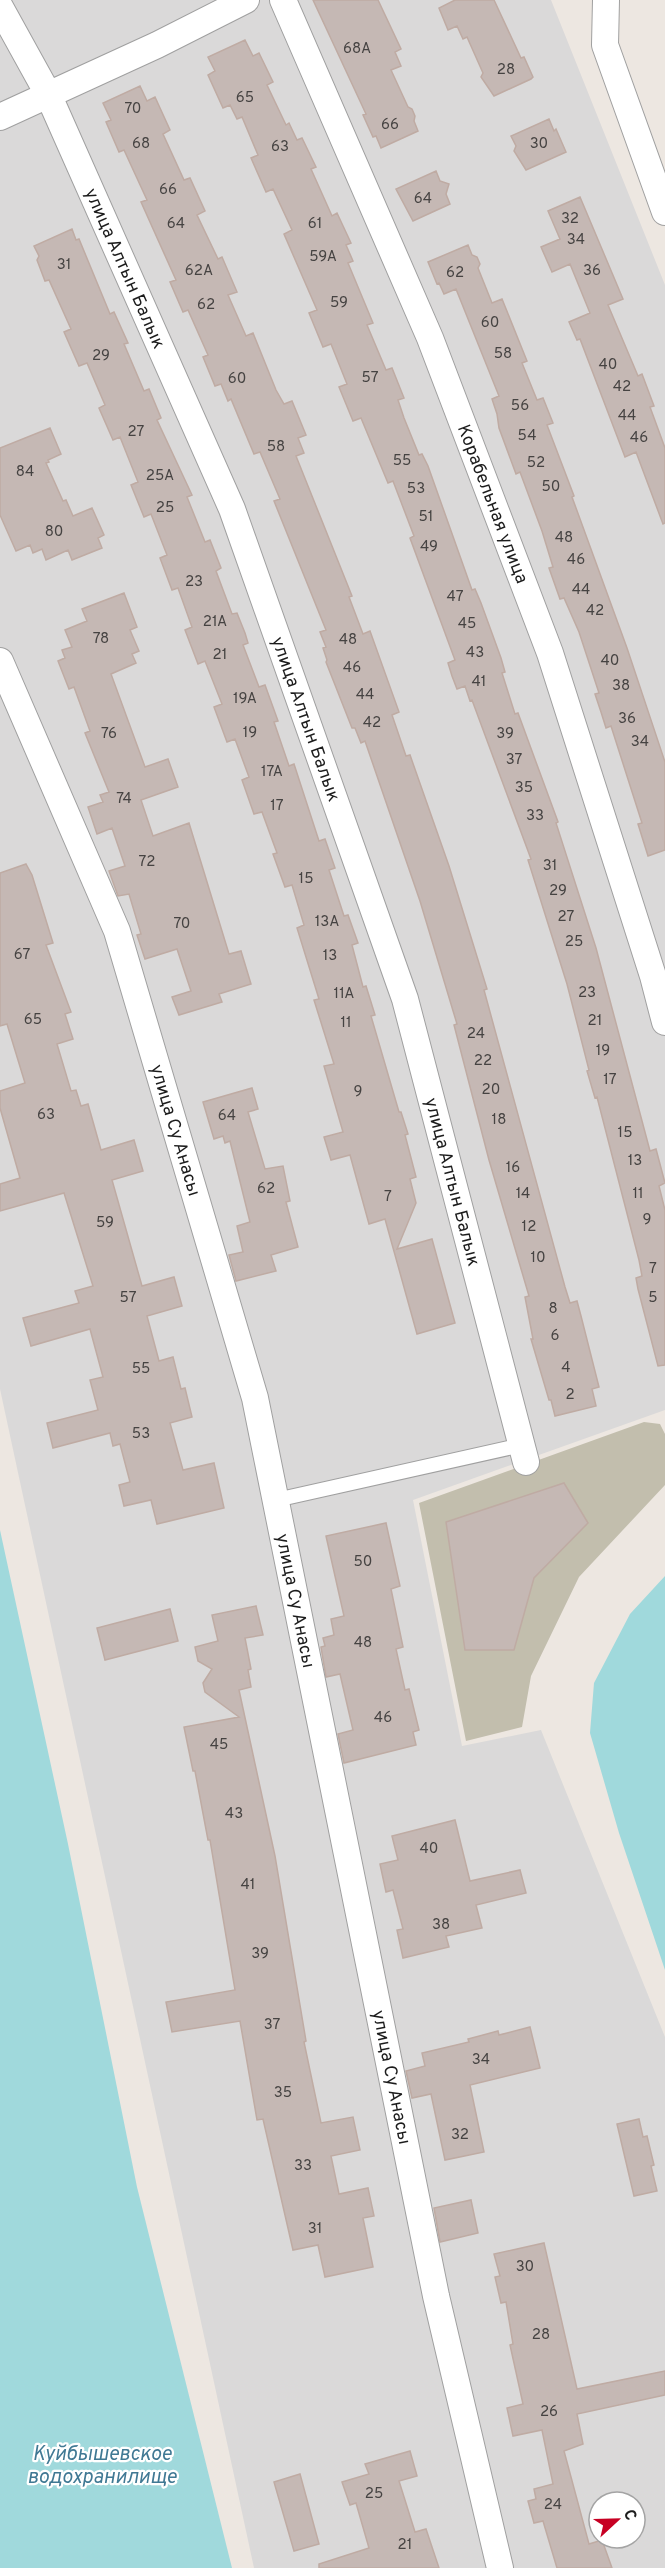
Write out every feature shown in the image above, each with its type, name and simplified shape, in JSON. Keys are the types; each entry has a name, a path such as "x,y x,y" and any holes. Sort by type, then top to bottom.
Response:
{"street":[{"path":"0,117 157,45 246,0"},
{"name":"Корабельная улица","path":"283,0 430,338 546,643 653,976 665,1023"},
{"path":"606,0 605,45 665,212"},
{"name":"улица Алтын Балык","path":"0,7 48,94 232,510 401,988 524,1454"},
{"name":"улица Су Анасы","path":"0,661 117,931 255,1398 436,2296 500,2568"}],"lane":[{"path":"276,1500 524,1454"}],"shaded area":[{"path":"0,0 551,0 665,285 665,1410 413,1500 462,1746 541,1730 665,2037 665,2568 254,2568 0,1389"},
{"path":"644,1422 660,1424 665,1434 665,1485 579,1577 531,1676 522,1727 466,1741 419,1503"}],"water":[{"name":"Куйбышевское водохранилище","path":"0,1530 68,1844 137,2187 232,2568 0,2568"},
{"path":"665,1576 665,1970 619,1833 590,1733 594,1683 630,1614"}],"building":[{"path":"313,0 378,0 401,49 395,52 401,66 391,70 408,107 412,109 418,131 381,148 376,136 373,137 363,115 366,114"},
{"path":"455,0 494,0 521,58 524,57 533,77 531,79 494,96 481,77 483,73 467,37 463,39 457,26 448,30 439,8"},
{"path":"245,40 253,56 259,53 273,82 267,85 286,125 289,123 297,140 302,138 316,167 311,169 332,216 337,213 351,243 346,245 353,261 348,263 373,323 367,325 386,370 392,368 404,398 398,400 404,418 419,455 422,454 428,466 472,590 475,589 481,603 501,658 505,672 502,673 515,714 518,713 558,822 556,823 596,948 650,1151 656,1149 665,1183 659,1186 665,1210 665,1365 658,1366 636,1278 642,1276 639,1260 597,1097 595,1098 587,1071 589,1070 567,984 528,860 531,859 472,700 470,701 465,686 457,689 452,676 448,663 455,660 410,538 414,536 393,481 388,483 361,418 353,421 339,387 347,384 331,344 323,347 309,313 317,310 284,234 292,230 273,189 266,192 251,158 258,155 242,117 237,119 230,105 223,108 208,75 215,71 208,57"},
{"path":"140,86 147,101 155,97 170,130 163,134 184,180 190,178 205,211 197,215 218,259 222,257 237,292 228,295 246,336 253,333 276,390 284,404 292,401 306,435 298,438 304,453 296,456 352,596 349,597 363,634 370,631 399,712 392,715 406,756 410,755 449,866 487,989 484,990 565,1287 570,1303 577,1301 599,1387 592,1389 596,1406 555,1416 531,1339 533,1339 525,1297 529,1296 489,1160 454,1025 457,1024 420,901 365,741 361,743 355,728 352,728 326,662 323,648 326,647 320,632 326,630 274,501 280,499 260,452 254,454 231,399 228,401 221,384 215,386 203,357 208,355 188,310 183,312 170,282 176,280 141,202 147,200 124,150 119,152 106,122 111,120 103,103"},
{"path":"549,119 566,152 526,170 514,151 516,146 511,136"},
{"path":"436,171 440,181 449,184 446,194 450,204 413,221 396,189"},
{"path":"580,197 623,299 608,305 638,376 642,374 654,406 650,407 665,448 665,523 663,524 636,452 625,457 580,339 577,340 569,322 590,313 570,264 552,272 541,247 560,239 548,211"},
{"path":"72,229 76,240 79,239 110,314 114,312 128,343 124,344 144,391 149,389 161,418 157,420 192,495 187,497 205,542 210,540 221,568 216,571 232,614 237,613 245,633 248,643 243,645 259,687 265,685 278,721 274,722 289,766 294,764 319,841 325,839 335,868 329,870 344,916 348,915 358,943 352,945 363,987 366,986 375,1015 371,1016 399,1112 401,1112 408,1134 405,1135 416,1177 410,1179 416,1203 397,1249 432,1239 455,1323 417,1334 385,1219 369,1224 350,1155 331,1160 324,1137 343,1132 324,1066 334,1064 314,1000 319,999 297,928 304,925 292,885 285,887 273,854 277,853 262,812 254,814 242,780 249,777 235,739 227,742 214,707 222,704 205,661 198,664 185,630 192,627 178,588 172,590 160,558 167,555 151,514 144,517 131,485 138,482 120,437 113,440 99,408 105,405 87,363 79,366 64,332 71,329 49,280 45,281 37,260 39,256 34,246"},
{"path":"468,245 472,255 477,257 480,264 478,268 492,303 502,299 527,361 522,363 537,400 543,398 553,423 547,425 574,496 572,497 627,648 665,762 665,850 648,856 638,824 642,823 611,726 606,728 595,694 599,693 579,632 564,598 560,599 549,568 553,567 542,531 520,472 516,474 499,428 492,399 499,396 456,289 444,294 428,262"},
{"path":"50,428 61,454 46,463 63,501 66,500 73,516 92,508 104,535 98,538 102,548 72,560 68,550 46,560 42,549 33,553 30,545 16,551 0,515 0,448"},
{"path":"124,593 137,627 130,630 139,651 132,654 136,663 111,674 145,767 168,759 178,787 141,800 153,836 189,823 229,954 241,951 251,984 219,994 222,1002 179,1015 172,997 191,991 177,949 145,959 137,935 141,934 129,894 118,896 109,871 125,866 112,828 97,834 88,807 103,802 100,795 109,792 85,733 90,731 74,687 69,689 58,661 65,658 62,650 72,647 65,630 87,621 82,609"},
{"path":"26,864 32,875 53,943 46,945 71,1012 65,1014 73,1039 57,1044 71,1091 76,1090 81,1106 88,1104 101,1150 134,1140 143,1171 112,1180 142,1286 174,1277 182,1306 147,1316 159,1361 173,1357 181,1389 185,1388 192,1417 170,1423 183,1470 214,1463 224,1508 157,1524 151,1500 124,1506 119,1485 130,1482 120,1444 113,1446 110,1433 53,1448 47,1423 98,1410 90,1380 103,1377 90,1329 31,1346 23,1318 79,1303 75,1291 93,1286 64,1193 0,1211 0,1184 20,1178 0,1108 0,1091 25,1083 7,1024 0,1026 0,873"},
{"path":"252,1088 258,1109 248,1112 265,1169 283,1166 290,1201 286,1202 298,1247 271,1255 276,1271 236,1281 229,1255 243,1252 237,1226 250,1222 230,1141 225,1143 223,1136 214,1139 203,1102"},
{"path":"564,1483 588,1523 534,1578 514,1650 465,1650 446,1522"},
{"path":"386,1523 400,1586 391,1589 403,1647 396,1649 405,1690 409,1689 419,1730 413,1732 416,1745 344,1763 338,1734 353,1730 340,1674 326,1677 321,1647 325,1646 323,1638 334,1635 331,1619 344,1616 326,1536"},
{"path":"256,1606 263,1635 245,1638 251,1669 248,1670 251,1687 239,1690 275,1856 306,2041 304,2042 321,2123 353,2117 360,2150 331,2156 339,2194 368,2188 374,2216 363,2218 373,2267 325,2277 318,2245 293,2250 263,2119 257,2120 240,2021 172,2032 166,2002 235,1990 210,1840 208,1840 184,1727 239,1717 205,1692 203,1683 212,1669 198,1661 195,1647 218,1641 212,1615"},
{"path":"170,1609 178,1641 105,1660 97,1628"},
{"path":"455,1820 470,1881 520,1870 526,1893 476,1905 482,1928 446,1936 449,1947 403,1958 397,1930 403,1929 393,1890 386,1892 380,1864 398,1860 392,1836"},
{"path":"530,2027 540,2068 470,2085 484,2152 445,2160 431,2094 412,2098 406,2071 425,2066 422,2053 469,2042 468,2039 498,2031 499,2035"},
{"path":"639,2119 643,2137 647,2136 657,2191 634,2196 617,2124"},
{"path":"471,2200 478,2233 440,2242 434,2208"},
{"path":"544,2243 577,2389 665,2371 665,2395 577,2414 583,2444 564,2451 587,2537 587,2550 606,2550 612,2568 557,2568 543,2521 534,2523 528,2501 536,2499 534,2489 553,2484 542,2430 513,2436 507,2408 523,2404 510,2345 513,2344 506,2302 501,2303 495,2277 500,2276 494,2254"},
{"path":"410,2451 417,2476 399,2481 415,2532 426,2529 439,2568 319,2568 319,2564 369,2548 356,2503 350,2505 342,2482 369,2474 365,2464"},
{"path":"300,2474 319,2544 294,2551 274,2482"}]}
